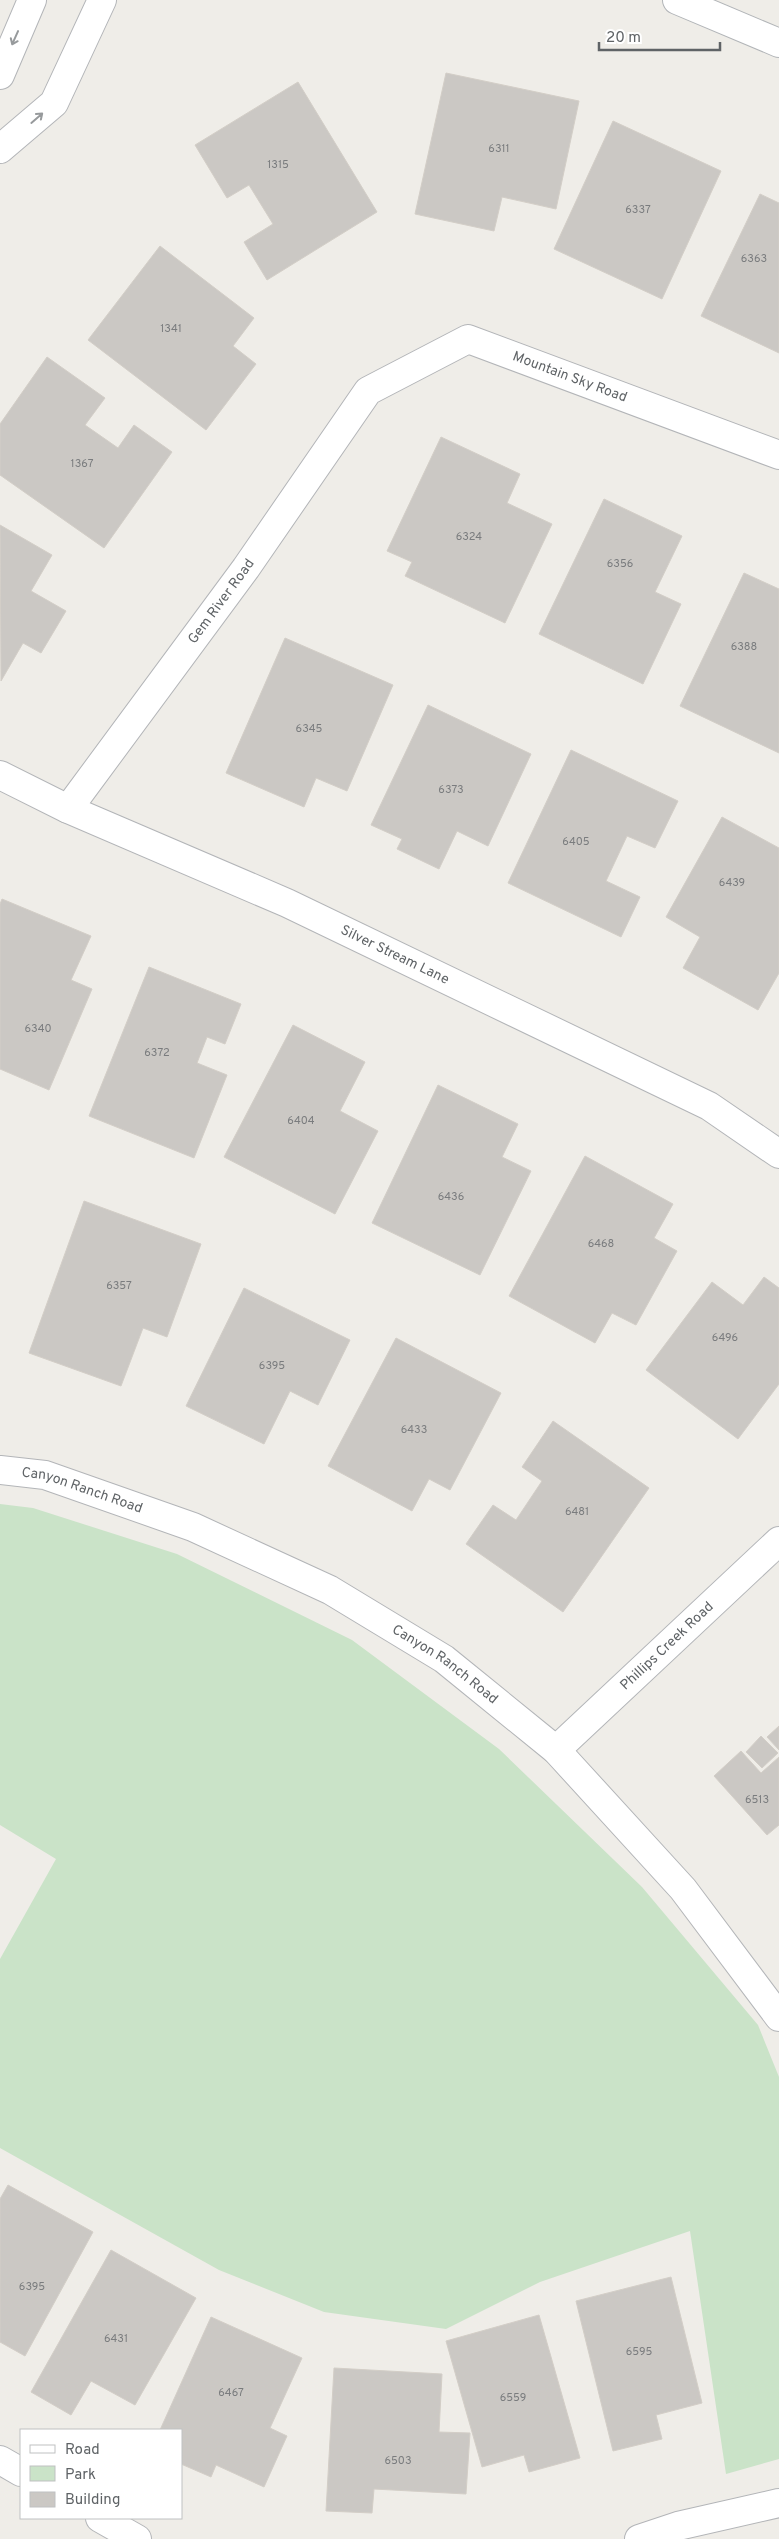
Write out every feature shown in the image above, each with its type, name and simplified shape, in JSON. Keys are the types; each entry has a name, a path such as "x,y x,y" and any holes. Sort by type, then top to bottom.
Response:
{"street":[{"path":"0,75 32,0"},
{"path":"0,149 54,103 102,0"},
{"path":"676,0 779,43"},
{"name":"Mountain Sky Road","path":"368,391 468,339 779,455"},
{"name":"Gem River Road","path":"68,808 246,568 368,391"},
{"name":"Silver Stream Lane","path":"0,775 68,808 287,903 700,1101 779,1154"},
{"name":"Canyon Ranch Road","path":"0,1470 45,1475 184,1524 330,1590 444,1659 556,1750 683,1889 779,2018"},
{"name":"Phillips Creek Road","path":"556,1750 779,1541"},
{"path":"0,2460 20,2471"},
{"path":"639,2539 678,2526 779,2503"},
{"path":"102,2519 137,2539"}],"green space":[{"path":"0,1504 33,1508 177,1554 352,1640 499,1749 642,1887 758,2025 779,2077 779,2459 726,2474 690,2231 540,2282 446,2329 324,2312 219,2270 0,2148 0,1959 56,1859 0,1825"}],"building":[{"path":"446,73 579,101 556,209 502,197 494,231 415,214"},
{"path":"298,82 377,212 267,280 244,242 273,224 249,185 227,198 195,145"},
{"path":"613,121 721,171 662,299 554,249"},
{"path":"760,194 779,203 779,353 701,316"},
{"path":"160,246 254,318 233,346 256,364 206,430 88,340"},
{"path":"47,357 105,398 85,425 118,448 134,425 172,452 104,548 0,475 0,424"},
{"path":"441,437 520,474 507,503 552,524 505,623 405,576 412,562 387,551"},
{"path":"604,499 682,536 655,592 681,604 643,684 539,634"},
{"path":"0,525 52,555 31,591 66,611 41,653 23,643 1,681"},
{"path":"744,573 779,589 779,753 680,706"},
{"path":"285,638 393,685 347,791 316,778 304,807 226,773"},
{"path":"428,705 531,754 488,846 457,831 439,869 397,849 402,839 371,825"},
{"path":"571,750 678,801 655,848 627,836 606,881 640,897 621,937 508,883"},
{"path":"722,817 779,848 779,973 758,1010 683,968 700,937 666,917"},
{"path":"2,899 91,936 71,980 92,989 49,1090 0,1069 0,904"},
{"path":"149,967 241,1004 225,1044 207,1037 197,1063 227,1075 194,1158 89,1116"},
{"path":"293,1025 365,1062 340,1111 378,1131 335,1214 224,1157"},
{"path":"438,1085 518,1124 502,1157 531,1171 480,1275 372,1223"},
{"path":"585,1156 673,1204 654,1238 677,1251 636,1325 612,1313 595,1343 509,1296"},
{"path":"84,1201 201,1244 167,1337 143,1328 121,1386 29,1353"},
{"path":"764,1277 779,1288 779,1384 738,1439 646,1370 712,1282 743,1305"},
{"path":"244,1288 350,1340 318,1405 290,1391 264,1444 186,1406"},
{"path":"396,1338 501,1393 450,1490 429,1479 412,1511 328,1466"},
{"path":"553,1421 649,1488 563,1612 466,1544 493,1505 516,1520 542,1481 522,1467"},
{"path":"779,1726 779,1750 767,1737"},
{"path":"761,1736 778,1753 762,1768 746,1752"},
{"path":"741,1751 761,1773 779,1757 779,1825 767,1835 714,1776"},
{"path":"8,2185 93,2232 25,2356 0,2342 0,2199"},
{"path":"111,2250 196,2298 135,2405 91,2381 71,2415 31,2392"},
{"path":"671,2277 702,2403 656,2415 662,2439 613,2451 576,2301"},
{"path":"539,2315 580,2458 529,2472 524,2455 482,2467 446,2341"},
{"path":"211,2317 302,2358 270,2428 287,2436 264,2487 216,2465 211,2477 182,2464 182,2429 160,2429"},
{"path":"334,2368 442,2374 439,2432 470,2433 466,2494 374,2489 372,2513 326,2511"}]}
